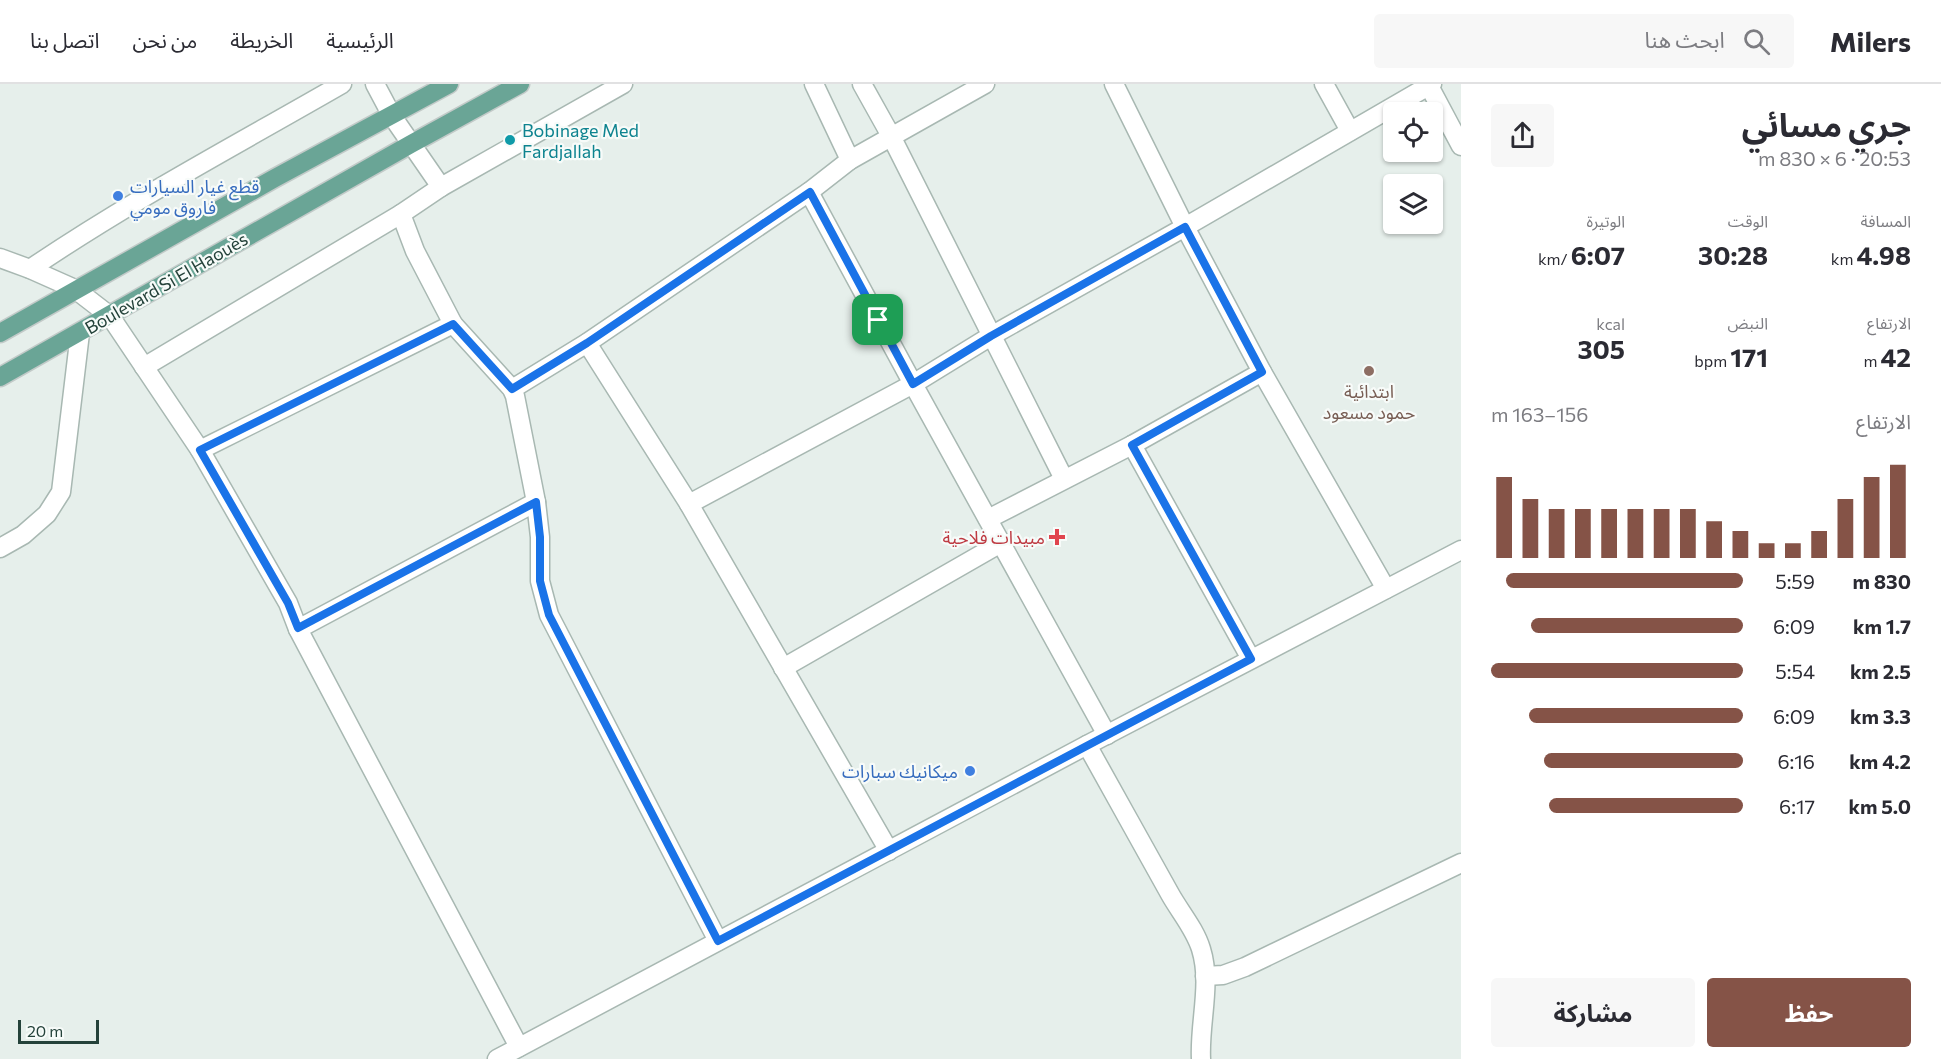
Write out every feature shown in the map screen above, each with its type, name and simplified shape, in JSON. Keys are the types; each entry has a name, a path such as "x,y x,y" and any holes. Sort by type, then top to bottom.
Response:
{"main road":[{"name":"Boulevard Si El Haouès","path":"0,333 275,178 449,84"},
{"name":"Boulevard Si El Haouès","path":"0,377 520,84"}],"street":[{"path":"30,269 66,244 342,84"},
{"path":"375,84 392,116 441,187"},
{"path":"144,367 401,214 441,187 622,84"},
{"path":"814,84 850,160"},
{"path":"862,84 891,136 1064,480"},
{"path":"512,389 587,343 810,192 850,160 985,84"},
{"path":"1114,84 1185,227 1262,372 1386,589"},
{"path":"1324,84 1350,131"},
{"path":"689,504 913,384 991,336 1185,227 1430,84 1461,147"},
{"path":"810,192 1107,735"},
{"path":"401,214 415,251 453,324 512,389 517,402 536,502 540,537 540,581 549,615 718,941"},
{"path":"0,258 75,289 111,316 200,450 288,603 298,628 519,1047"},
{"path":"200,450 453,324"},
{"path":"0,549 23,535 47,514 61,492 80,333"},
{"path":"587,343 689,504 889,851"},
{"path":"988,519 1132,445 1262,372"},
{"path":"1132,445 1251,659"},
{"path":"298,628 536,502"},
{"path":"783,668 1001,543"},
{"path":"497,1059 1087,745 1461,550"},
{"path":"1087,745 1202,950 1205,976 1201,1059"},
{"path":"1205,976 1223,975 1245,967 1461,863"}],"place":[{"name":"Bobinage Med Fardjallah","path":"510,140"},
{"name":"قطع غيار السيارات فاروق مومي","path":"118,196"},
{"name":"ابتدائية حمود مسعود","path":"1369,371"},
{"name":"مبيدات فلاحية","path":"1057,537"},
{"name":"ميكانيك سبارات","path":"970,771"}],"route":[{"path":"810,192 878,320 913,384 991,336 1185,227 1262,372 1132,445 1251,659 718,941 549,615 540,581 540,537 536,502 298,628 288,603 200,450 453,324 512,389 587,343 810,192"}]}
